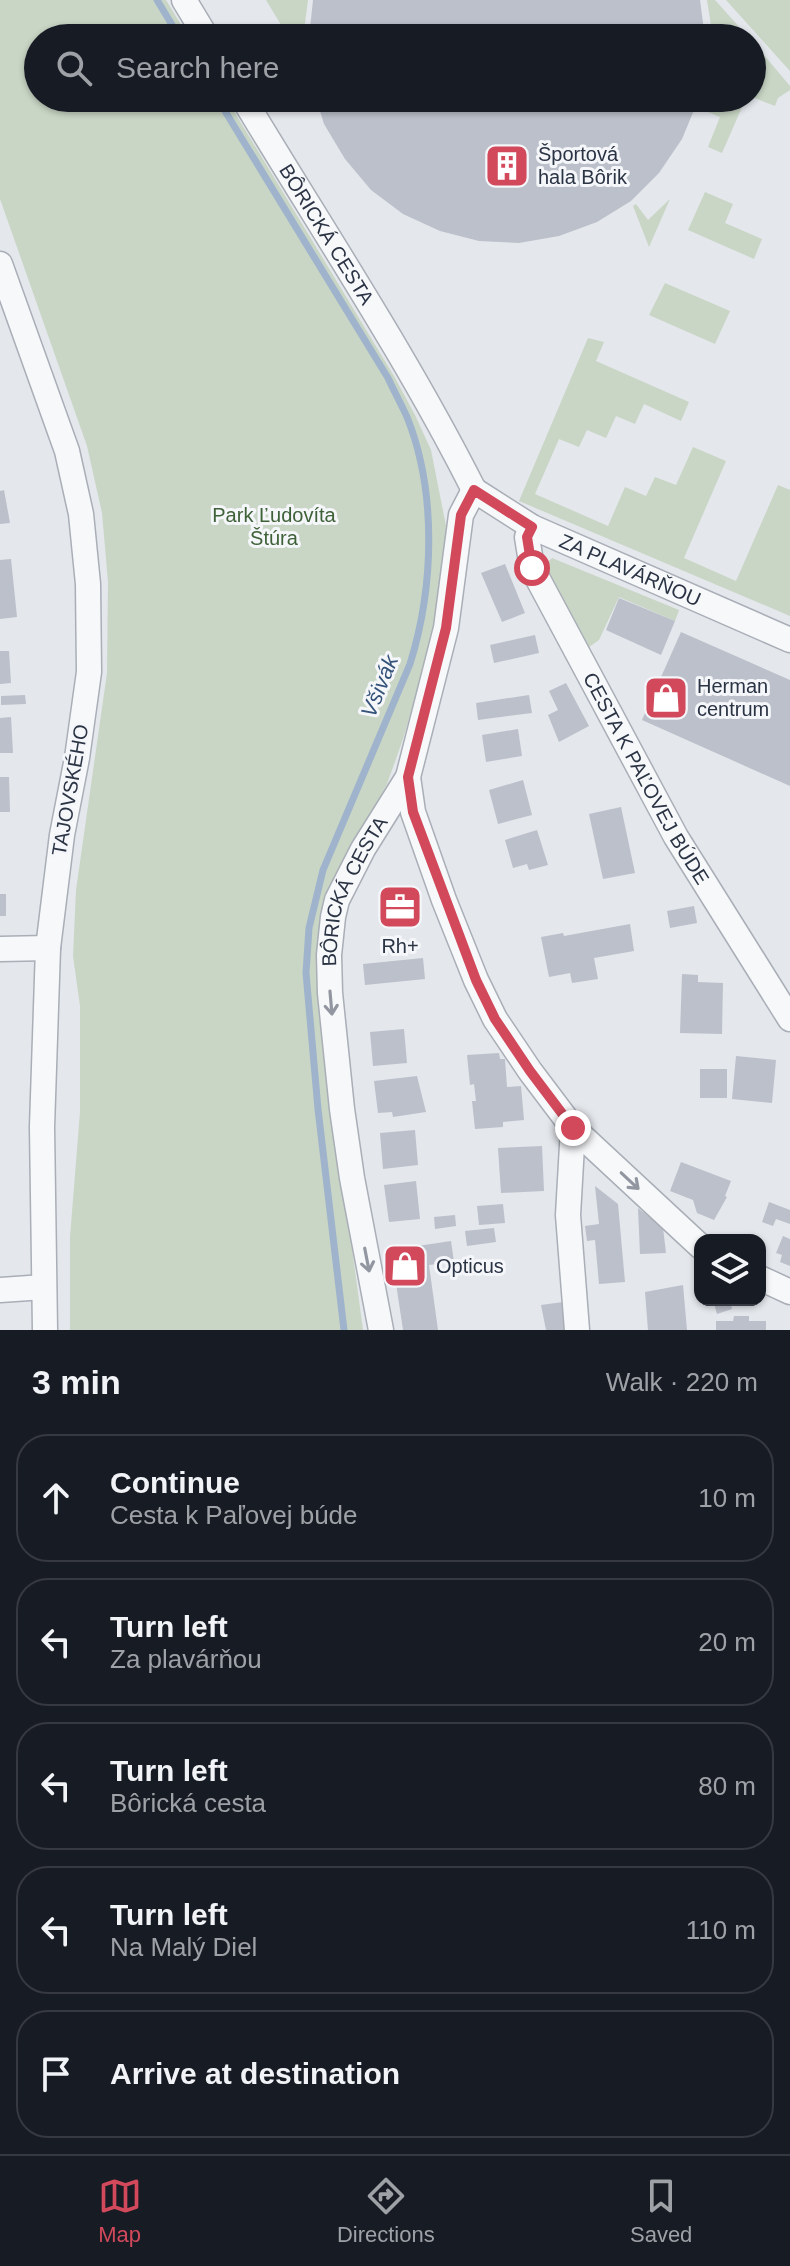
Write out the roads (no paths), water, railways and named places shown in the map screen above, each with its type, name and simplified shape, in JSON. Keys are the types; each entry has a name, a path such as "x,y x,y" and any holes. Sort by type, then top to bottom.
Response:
{"street":[{"path":"184,0 199,24"},
{"name":"BÔRICKÁ CESTA","path":"252,112 405,361 474,490 461,515 446,628 408,777 363,849 337,900 329,955 344,1123 381,1330"},
{"name":"TAJOVSKÉHO","path":"0,264 67,451 81,514 88,584 89,672 56,875 48,948 42,1127 45,1330"},
{"name":"ZA PLAVÁRŇOU","path":"474,490 532,527 790,640"},
{"name":"CESTA K PAĽOVEJ BÚDE","path":"532,527 527,537 532,568 676,837 790,1019"},
{"path":"408,777 413,812 476,980 504,1032 573,1128 694,1240"},
{"path":"0,949 48,948"},
{"path":"573,1128 568,1215 577,1330"},
{"path":"766,1281 790,1292"},
{"path":"0,1290 44,1287"}],"waterway":[{"name":"Všivák","path":"157,0 172,24"},
{"name":"Všivák","path":"226,112 388,378 407,417 424,476 428,572 418,634 410,664 323,870 309,928 306,973 318,1109 344,1330"}],"place":[{"name":"Športová hala Bôrik","path":"507,166"},
{"name":"Herman centrum","path":"666,698"},
{"name":"Rh+","path":"400,907"},
{"name":"Opticus","path":"405,1266"}],"park label":[{"name":"Park Ľudovíta Štúra","path":"274,526"}]}
